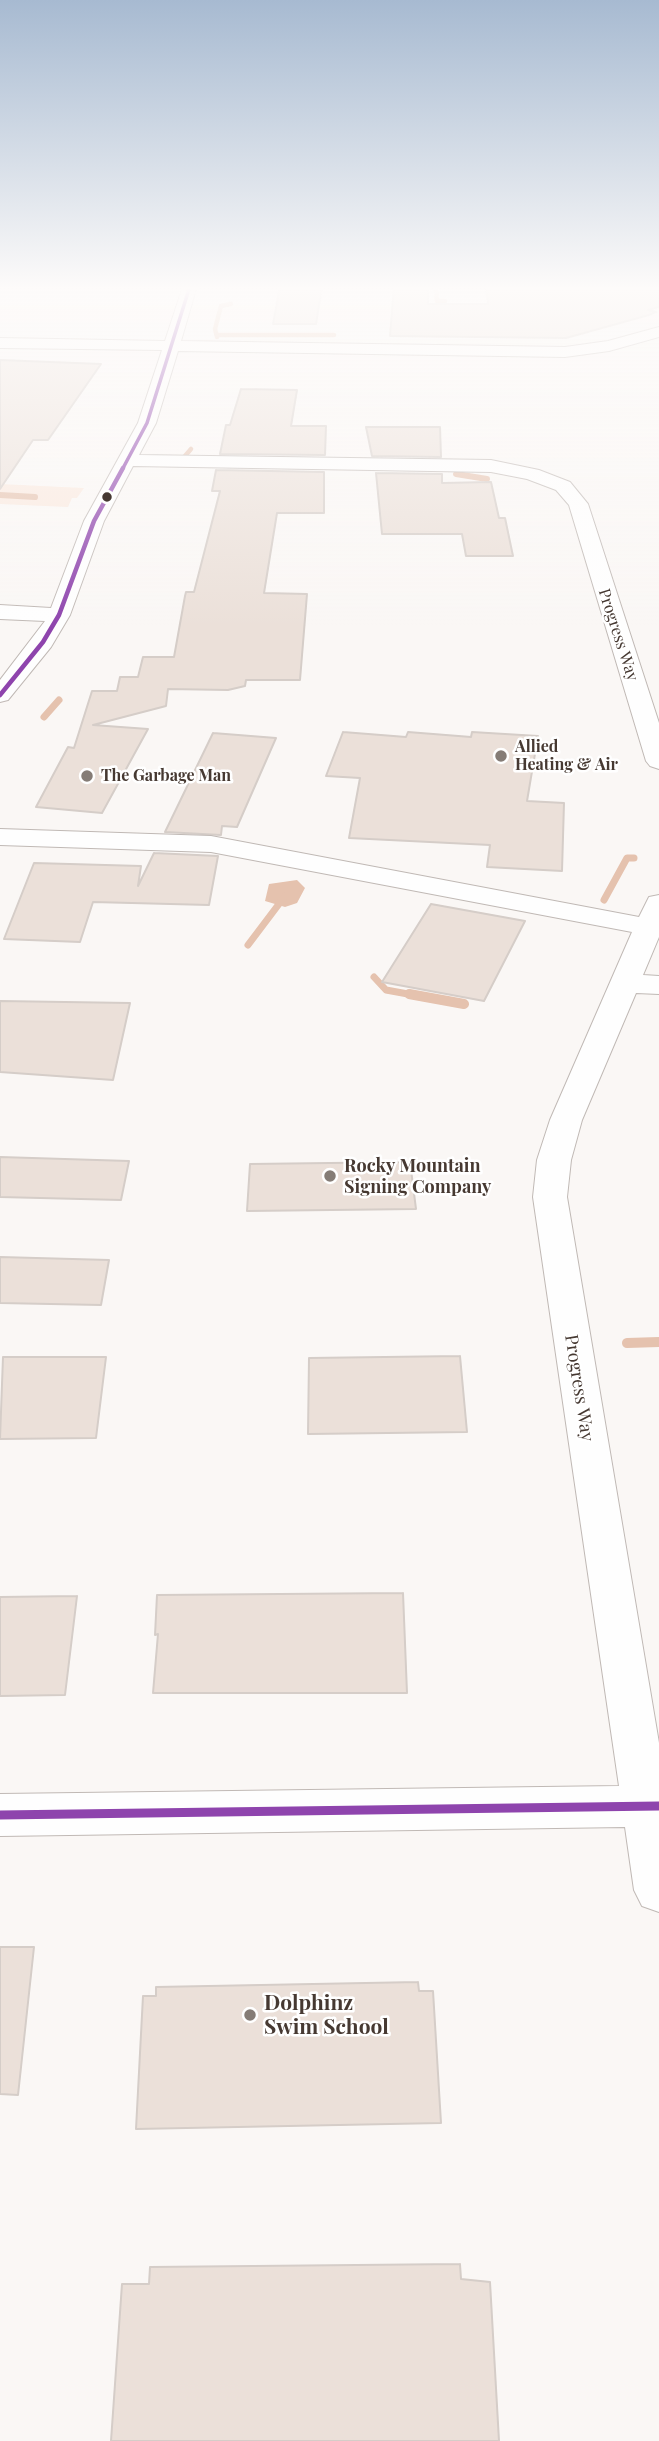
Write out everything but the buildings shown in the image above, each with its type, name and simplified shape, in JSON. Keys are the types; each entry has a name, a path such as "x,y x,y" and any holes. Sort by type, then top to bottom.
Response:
{"street":[{"path":"0,695 43,642 59,615 94,521 144,430 154,400"},
{"name":"Progress Way","path":"127,460 503,468 556,483 573,495 579,509 655,734 659,761"},
{"path":"0,612 59,615"},
{"path":"0,836 211,844 654,915"},
{"name":"Progress Way","path":"654,915 642,984 566,1120 554,1160 550,1197 652,1806 659,1889"},
{"path":"0,1815 652,1806"}],"shaded area":[{"path":"0,484 84,488 77,498 72,498 68,507 0,504"},
{"path":"297,880 305,888 297,903 285,907 265,901 269,884"}],"waterway":[{"path":"185,456 191,449"},
{"path":"456,474 487,479"},
{"path":"0,495 35,497"},
{"path":"44,717 59,700"},
{"path":"604,900 627,858 634,858"},
{"path":"248,945 285,896"},
{"path":"374,977 386,990 419,996"},
{"path":"409,994 464,1004"},
{"path":"627,1343 659,1342"}],"transit line":[{"path":"0,695 43,642 59,615 94,521 147,423 154,400"},
{"path":"0,1815 659,1806"}],"place":[{"name":"Allied Heating & Air","path":"501,756"},
{"name":"The Garbage Man","path":"87,776"},
{"name":"Rocky Mountain Signing Company","path":"330,1176"},
{"name":"Dolphinz Swim School","path":"250,2015"}]}
